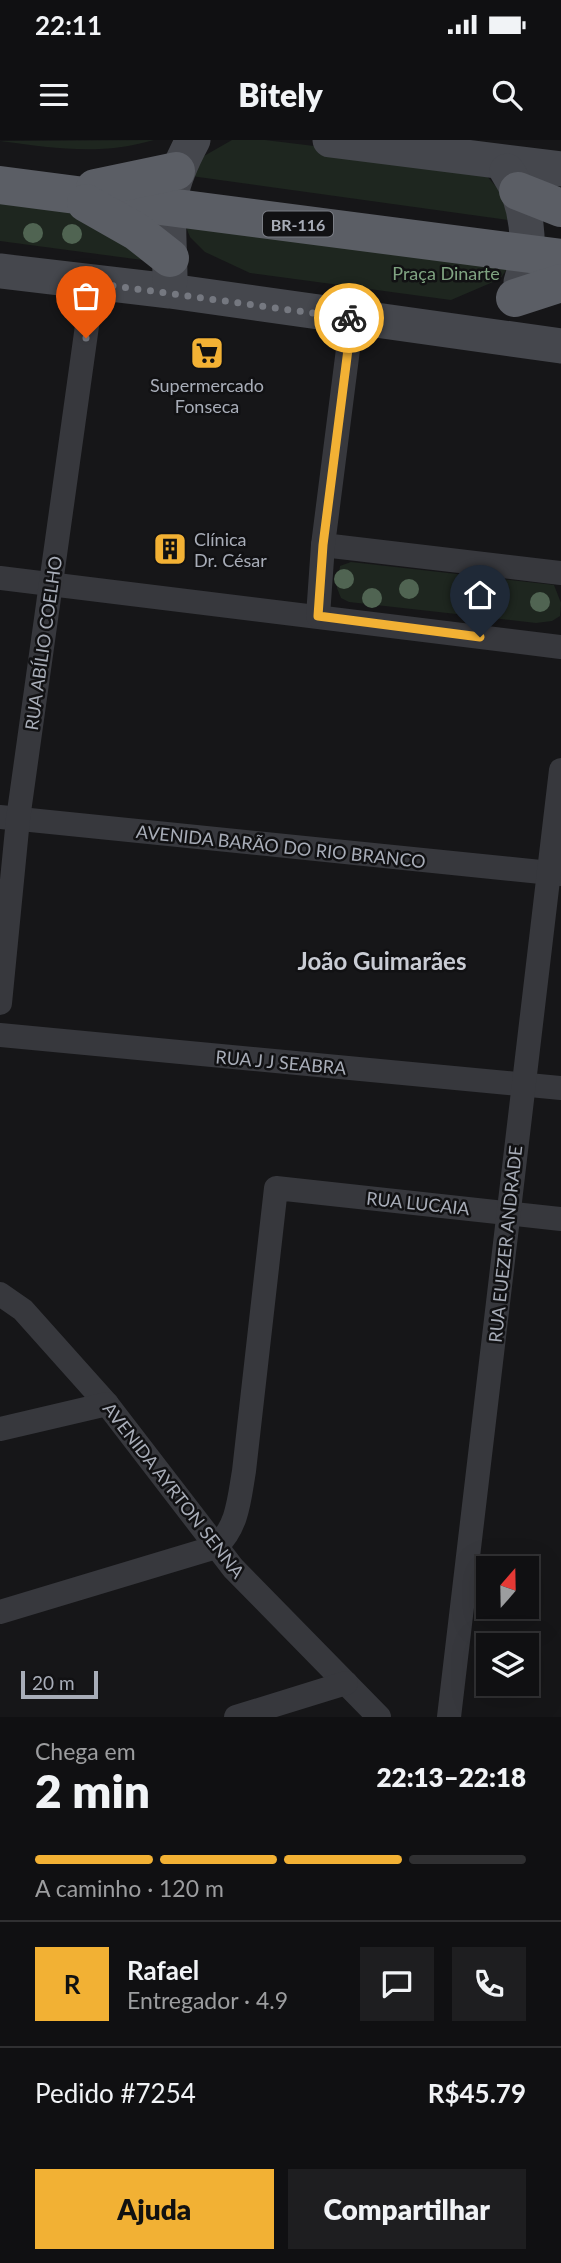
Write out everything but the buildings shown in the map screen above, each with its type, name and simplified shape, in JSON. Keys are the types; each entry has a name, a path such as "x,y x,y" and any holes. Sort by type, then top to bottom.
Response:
{"highway":[{"path":"69,194 185,155"},
{"path":"488,163 561,208"},
{"name":"BR-116","path":"0,185 544,256"},
{"path":"69,194 137,232 170,274"},
{"path":"516,298 561,284"}],"main road":[{"path":"330,140 488,163 561,169"},
{"path":"170,274 167,207 185,155"},
{"path":"488,163 544,256 525,271 500,337"},
{"path":"0,271 93,283 170,274 352,318 561,345"}],"street":[{"name":"RUA ABÍLIO COELHO","path":"0,1003 9,818 52,585 93,283"},
{"path":"318,616 323,545 352,318"},
{"path":"323,545 561,573"},
{"path":"0,578 561,647"},
{"name":"RUA EUEZER ANDRADE","path":"449,1717 523,1084 555,874 561,771"},
{"name":"AVENIDA BARÃO DO RIO BRANCO","path":"9,818 555,874"},
{"name":"RUA J J SEABRA","path":"0,1035 561,1088"},
{"name":"RUA LUCAIA","path":"216,1547 227,1536 238,1510 276,1188 561,1219"},
{"name":"AVENIDA AYRTON SENNA","path":"0,1294 23,1310 107,1404 216,1547 379,1717"},
{"path":"0,1429 107,1404"},
{"path":"0,1612 216,1547"},
{"path":"236,1717 346,1683"}],"green space":[{"path":"154,140 96,149 58,148 0,141"},
{"name":"Praça Dinarte","path":"232,140 265,140 478,166 506,198 515,221 191,176 204,156"},
{"path":"0,203 93,215 150,261 0,241"},
{"name":"Praça Dinarte","path":"180,212 509,266 500,279 451,300 250,273 205,252 190,237"},
{"path":"351,562 554,585 561,603 560,616 552,621 536,623 349,602 341,598 337,588 340,566"}],"way so far":[{"path":"86,338 93,283 170,291 349,318"}],"place":[{"name":"Supermercado Fonseca","path":"207,353"},
{"name":"Clínica Dr. César","path":"170,549"}],"district":[{"name":"João Guimarães","path":"382,960"}],"route":[{"path":"349,318 352,318 323,545 318,616 480,637"}]}
